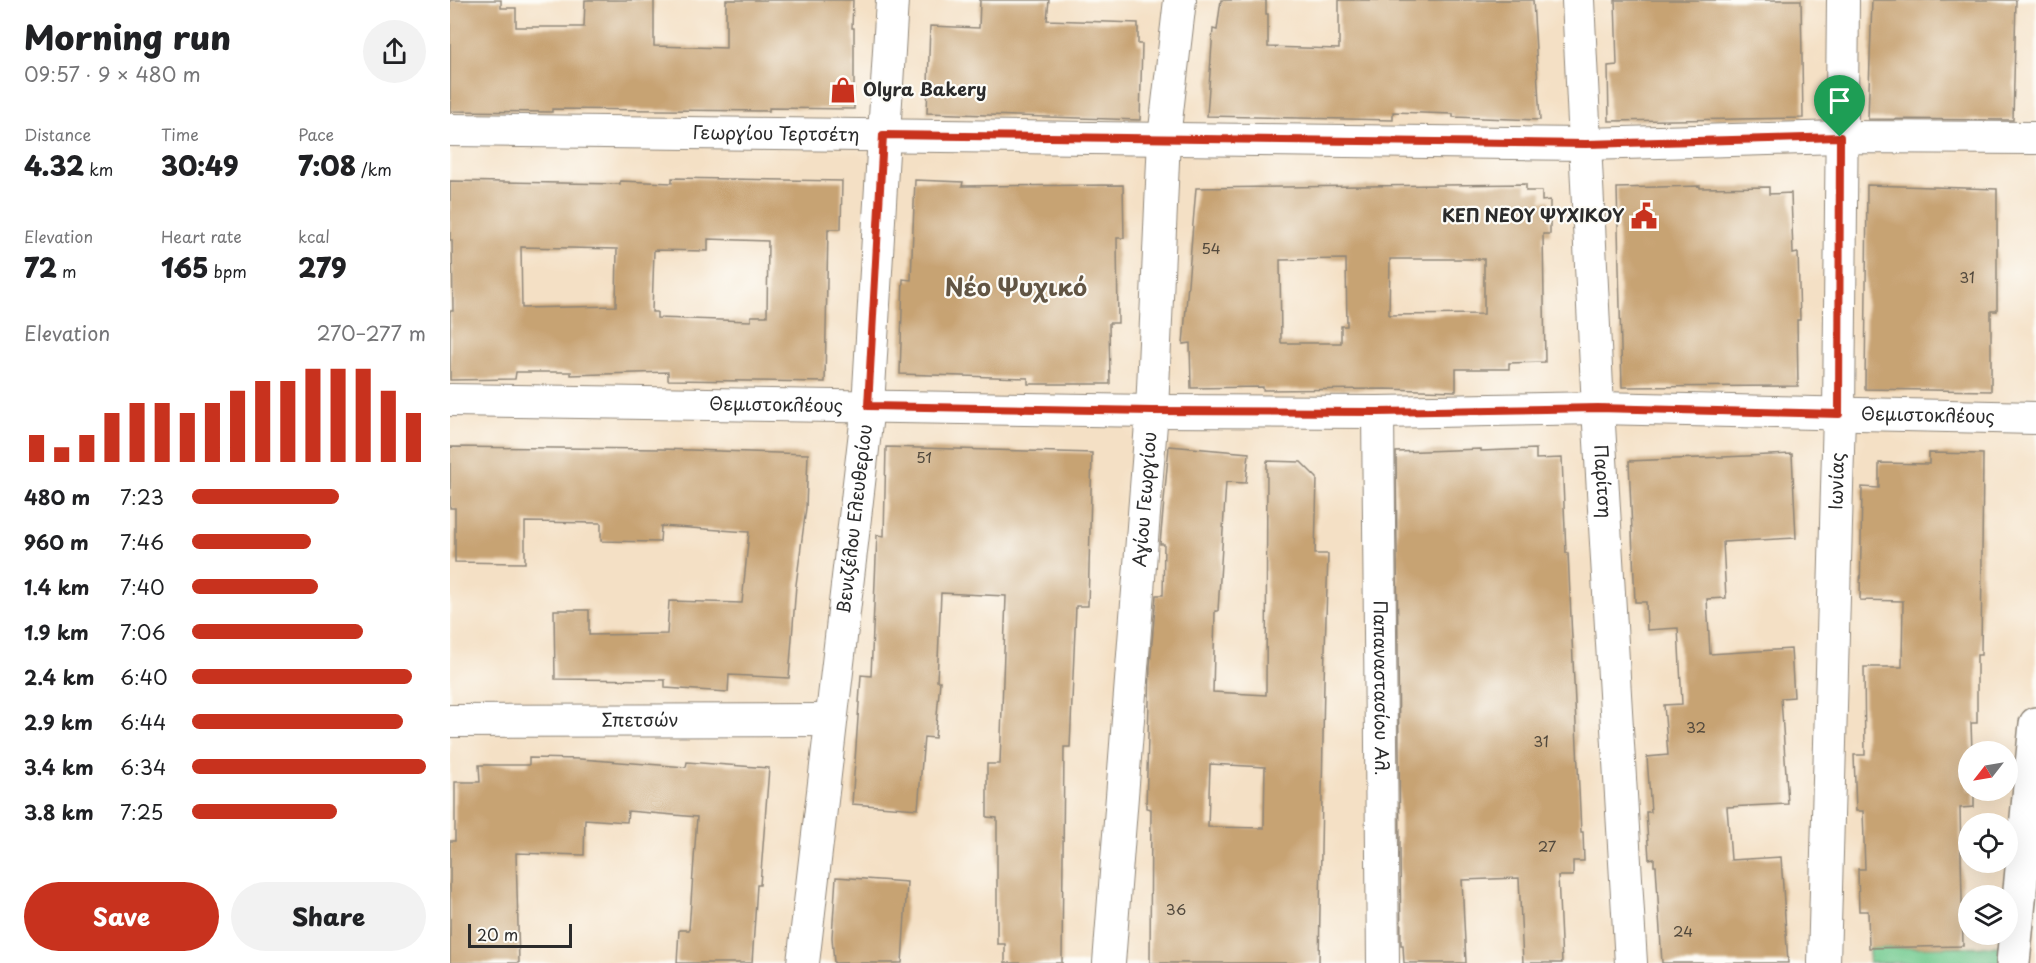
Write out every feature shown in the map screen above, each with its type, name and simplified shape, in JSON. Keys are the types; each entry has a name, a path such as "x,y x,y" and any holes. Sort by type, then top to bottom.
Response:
{"street":[{"name":"Βενιζέλου Ελευθερίου","path":"803,963 868,406 892,0"},
{"name":"Αγίου Γεωργίου","path":"1109,963 1152,411 1164,138 1180,0"},
{"name":"Παρίτση","path":"1578,0 1598,408 1631,963"},
{"name":"Ιωνίας","path":"1824,963 1839,414 1843,0"},
{"name":"Γεωργίου Τερτσέτη","path":"450,130 1586,144 1840,137 2036,138"},
{"name":"Θεμιστοκλέους","path":"450,400 1152,411 1378,412 1598,408 2036,418"},
{"name":"Παπαναστασίου Αλ.","path":"1378,412 1383,963"},
{"name":"Σπετσών","path":"450,721 830,720"},
{"path":"2013,963 2036,723"}],"green space":[{"path":"2014,946 2013,963 1869,963 1869,948"}],"building":[{"path":"450,0 501,0 501,8 516,8 516,27 584,27 585,0 654,0 654,46 726,48 726,0 853,0 854,109 450,111"},
{"path":"980,0 1049,0 1047,20 1138,23 1138,44 1142,44 1140,120 927,113 930,26 979,28"},
{"path":"1221,0 1266,0 1268,47 1339,49 1339,0 1533,0 1540,120 1393,112 1393,120 1207,116 1213,29 1217,30"},
{"path":"1615,0 1801,0 1803,118 1609,121 1608,66 1617,65"},
{"path":"1872,0 2016,0 2013,120 1868,119"},
{"path":"672,178 842,181 841,229 828,229 825,382 668,380 668,372 571,375 571,372 516,372 515,379 450,380 450,311 453,311 450,181 672,183","holes":["708,239 768,241 767,316 751,316 751,321 657,318 657,312 652,312 654,250 708,251","521,247 617,249 616,306 522,308"]},
{"path":"915,180 963,182 962,186 1123,185 1124,238 1117,238 1118,323 1109,323 1110,384 1028,384 1028,378 900,374 903,279 911,280"},
{"path":"1526,184 1526,191 1542,191 1542,201 1550,200 1550,234 1543,234 1545,362 1509,363 1509,369 1456,369 1456,391 1263,390 1263,387 1191,388 1190,343 1183,344 1196,188","holes":["1346,259 1347,326 1341,326 1341,343 1281,343 1280,260","1390,259 1484,259 1484,314 1389,315"]},
{"path":"1867,185 1997,189 1997,311 1991,311 1991,391 1865,389"},
{"path":"1700,186 1700,188 1769,187 1769,194 1791,193 1793,254 1798,253 1800,320 1797,320 1798,386 1622,387 1617,188"},
{"path":"1169,446 1249,453 1246,483 1226,482 1218,611 1215,611 1213,692 1266,695 1267,461 1301,462 1317,478 1315,554 1328,554 1319,963 1150,963 1151,809 1146,808 1150,666 1156,595 1163,595 1164,544 1160,544","holes":["1210,764 1265,767 1264,828 1208,827"]},
{"path":"450,447 661,449 808,454 806,508 796,585 789,678 729,675 728,692 665,688 665,680 555,679 554,610 589,610 589,635 667,634 669,601 742,603 749,532 661,526 660,542 601,541 601,523 525,522 525,563 455,562 455,508 450,508"},
{"path":"886,447 1092,453 1088,606 1076,606 1070,747 1064,747 1062,963 1005,963 1005,944 997,944 997,818 987,817 987,764 1000,764 1006,596 941,593 937,681 940,681 935,738 924,737 918,809 852,804 861,675 871,676 877,535 884,536"},
{"path":"1481,449 1481,451 1536,449 1536,459 1562,458 1584,861 1573,861 1573,876 1558,876 1562,963 1523,963 1519,878 1462,880 1466,963 1404,963 1403,945 1401,945 1396,452"},
{"path":"1929,453 1983,454 1981,655 1977,655 1977,723 1971,723 1972,741 1958,741 1958,801 1974,801 1974,807 1960,808 1960,813 1958,813 1958,873 1961,873 1962,885 1958,885 1958,945 1963,946 1869,948 1868,911 1859,911 1858,869 1865,869 1863,811 1856,811 1854,755 1865,755 1864,667 1902,667 1903,601 1860,600 1862,487 1879,488 1879,463 1929,464"},
{"path":"1792,454 1796,538 1723,542 1726,598 1707,599 1710,654 1791,649 1794,697 1781,698 1788,804 1727,807 1731,860 1781,857 1788,963 1662,963 1656,866 1654,866 1654,858 1649,859 1646,812 1651,812 1647,757 1668,755 1664,705 1682,704 1678,628 1647,630 1646,602 1635,602 1629,461"},
{"path":"529,758 580,759 686,767 687,762 769,768 752,963 677,963 679,930 689,930 697,817 628,811 627,822 585,819 584,855 516,853 519,963 450,963 450,841 455,841 455,782 480,782 479,765 529,765"},
{"path":"836,877 907,882 902,963 834,963 832,937"}],"place":[{"name":"Olyra Bakery","path":"843,90"},
{"name":"ΚΕΠ ΝΕΟΥ ΨΥΧΙΚΟΥ","path":"1644,216"}],"district":[{"name":"Νέο Ψυχικό","path":"1016,288"}],"route":[{"path":"883,135 1586,144 1840,137 1839,414 1598,408 1378,412 868,406 883,135"}]}
